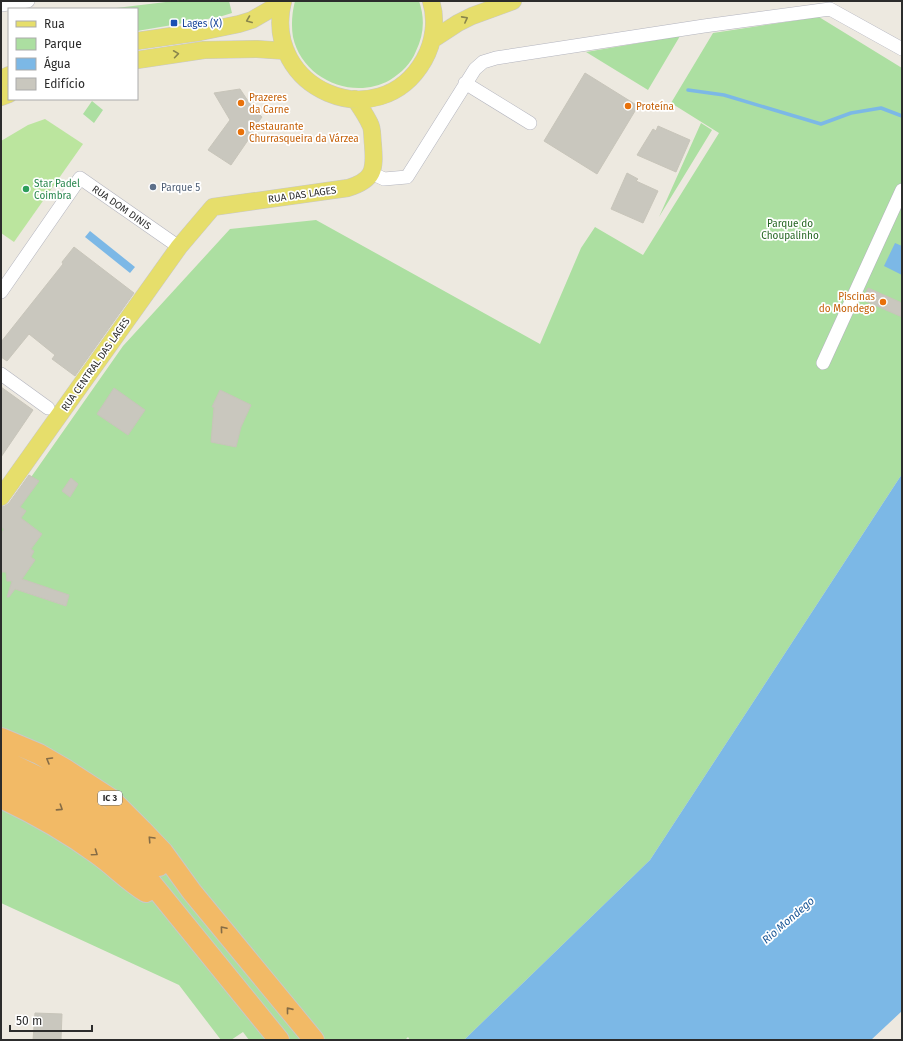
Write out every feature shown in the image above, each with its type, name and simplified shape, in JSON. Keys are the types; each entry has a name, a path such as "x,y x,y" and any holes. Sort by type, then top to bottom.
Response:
{"highway":[{"name":"IC 3","path":"1,738 39,754 111,799 163,852 192,892 314,1040"},
{"name":"IC 3","path":"1,760 51,783 81,802 132,841 158,865 192,892"},
{"path":"1,777 44,798 88,826 140,870 279,1040"},
{"path":"1,798 70,835 98,854 139,888 174,911"}],"main road":[{"path":"283,2 280,27 282,39 286,51 295,68 309,82 323,91 339,97 355,99 383,95 397,88 420,68 432,40 434,24 431,1"},
{"path":"432,40 458,23 472,16 513,1"},
{"path":"138,41 200,32 239,24 252,20 283,2"},
{"path":"138,60 204,50 258,49 286,51"},
{"path":"371,173 374,168 374,162 371,125 383,95"},
{"path":"355,99 371,125"},
{"name":"RUA DAS LAGES","path":"191,232 213,207 348,188 362,183 371,173"},
{"name":"RUA CENTRAL DAS LAGES","path":"3,490 178,247 191,232"}],"street":[{"path":"1,5 28,1"},
{"path":"371,173 384,179 407,177 475,69 483,62 496,58 704,26 830,9 902,49"},
{"path":"465,83 530,123"},
{"name":"RUA DOM DINIS","path":"1,292 80,178 178,247"},
{"path":"823,363 902,190"},
{"path":"1,374 48,408"}],"green space":[{"path":"174,1 229,1 232,13 219,17 138,31 138,8 116,8"},
{"path":"295,1 419,1 423,20 421,39 414,56 408,64 402,71 390,80 376,86 360,88 345,87 318,75 298,52 293,37 292,28"},
{"name":"Parque do Choupalinho","path":"819,17 902,68 902,474 650,860 464,1040 410,1040 408,1037 405,1040 249,1040 243,1032 231,1040 221,1040 179,985 1,903 1,520 123,346 230,229 316,220 540,344 581,248 595,227 643,255 719,133 671,103 713,33"},
{"path":"680,36 648,90 586,52"},
{"path":"92,101 103,110 94,123 83,114"},
{"name":"Star Padel Coimbra","path":"45,119 83,144 14,242 1,233 1,141 28,125"},
{"path":"701,123 712,130 659,217"}],"water":[{"path":"90,231 135,267 130,273 85,237"},
{"path":"895,243 902,246 902,275 884,266"},
{"name":"Rio Mondego","path":"902,474 902,1011 871,1040 464,1040 650,860"}],"building":[{"path":"585,73 638,106 597,174 544,141"},
{"path":"240,89 250,104 262,117 256,125 257,127 231,165 208,150 230,120 214,93"},
{"path":"658,126 690,140 676,172 637,155 653,129 656,131"},
{"path":"627,173 638,179 636,181 658,191 643,223 611,209"},
{"path":"74,247 134,293 75,376 52,359 55,355 29,334 7,361 1,357 1,342 63,264 62,262"},
{"name":"Piscinas do Mondego","path":"868,288 902,303 902,317 863,300"},
{"path":"1,387 33,410 1,457"},
{"path":"114,388 145,410 128,435 97,414"},
{"path":"220,390 251,405 241,427 236,447 211,442 214,407 212,407"},
{"path":"29,475 39,481 20,507 26,511 21,518 42,534 31,549 34,551 31,557 35,560 22,579 69,595 66,606 15,589 9,597 7,597 12,581 7,581 6,572 1,572 1,534 4,529 1,527 1,507 9,503"},
{"path":"71,478 78,484 70,497 62,491"},
{"path":"35,1013 62,1014 61,1040 33,1040"}],"waterway":[{"path":"688,90 724,95 821,124 851,113 881,108 902,116"}],"place":[{"name":"Lages (X)","path":"174,23"},
{"name":"Prazeres da Carne","path":"241,103"},
{"name":"Proteína","path":"628,106"},
{"name":"Restaurante Churrasqueira da Várzea","path":"241,132"},
{"name":"Parque 5","path":"153,187"},
{"name":"Star Padel Coimbra","path":"26,189"},
{"name":"Piscinas do Mondego","path":"883,302"}]}
